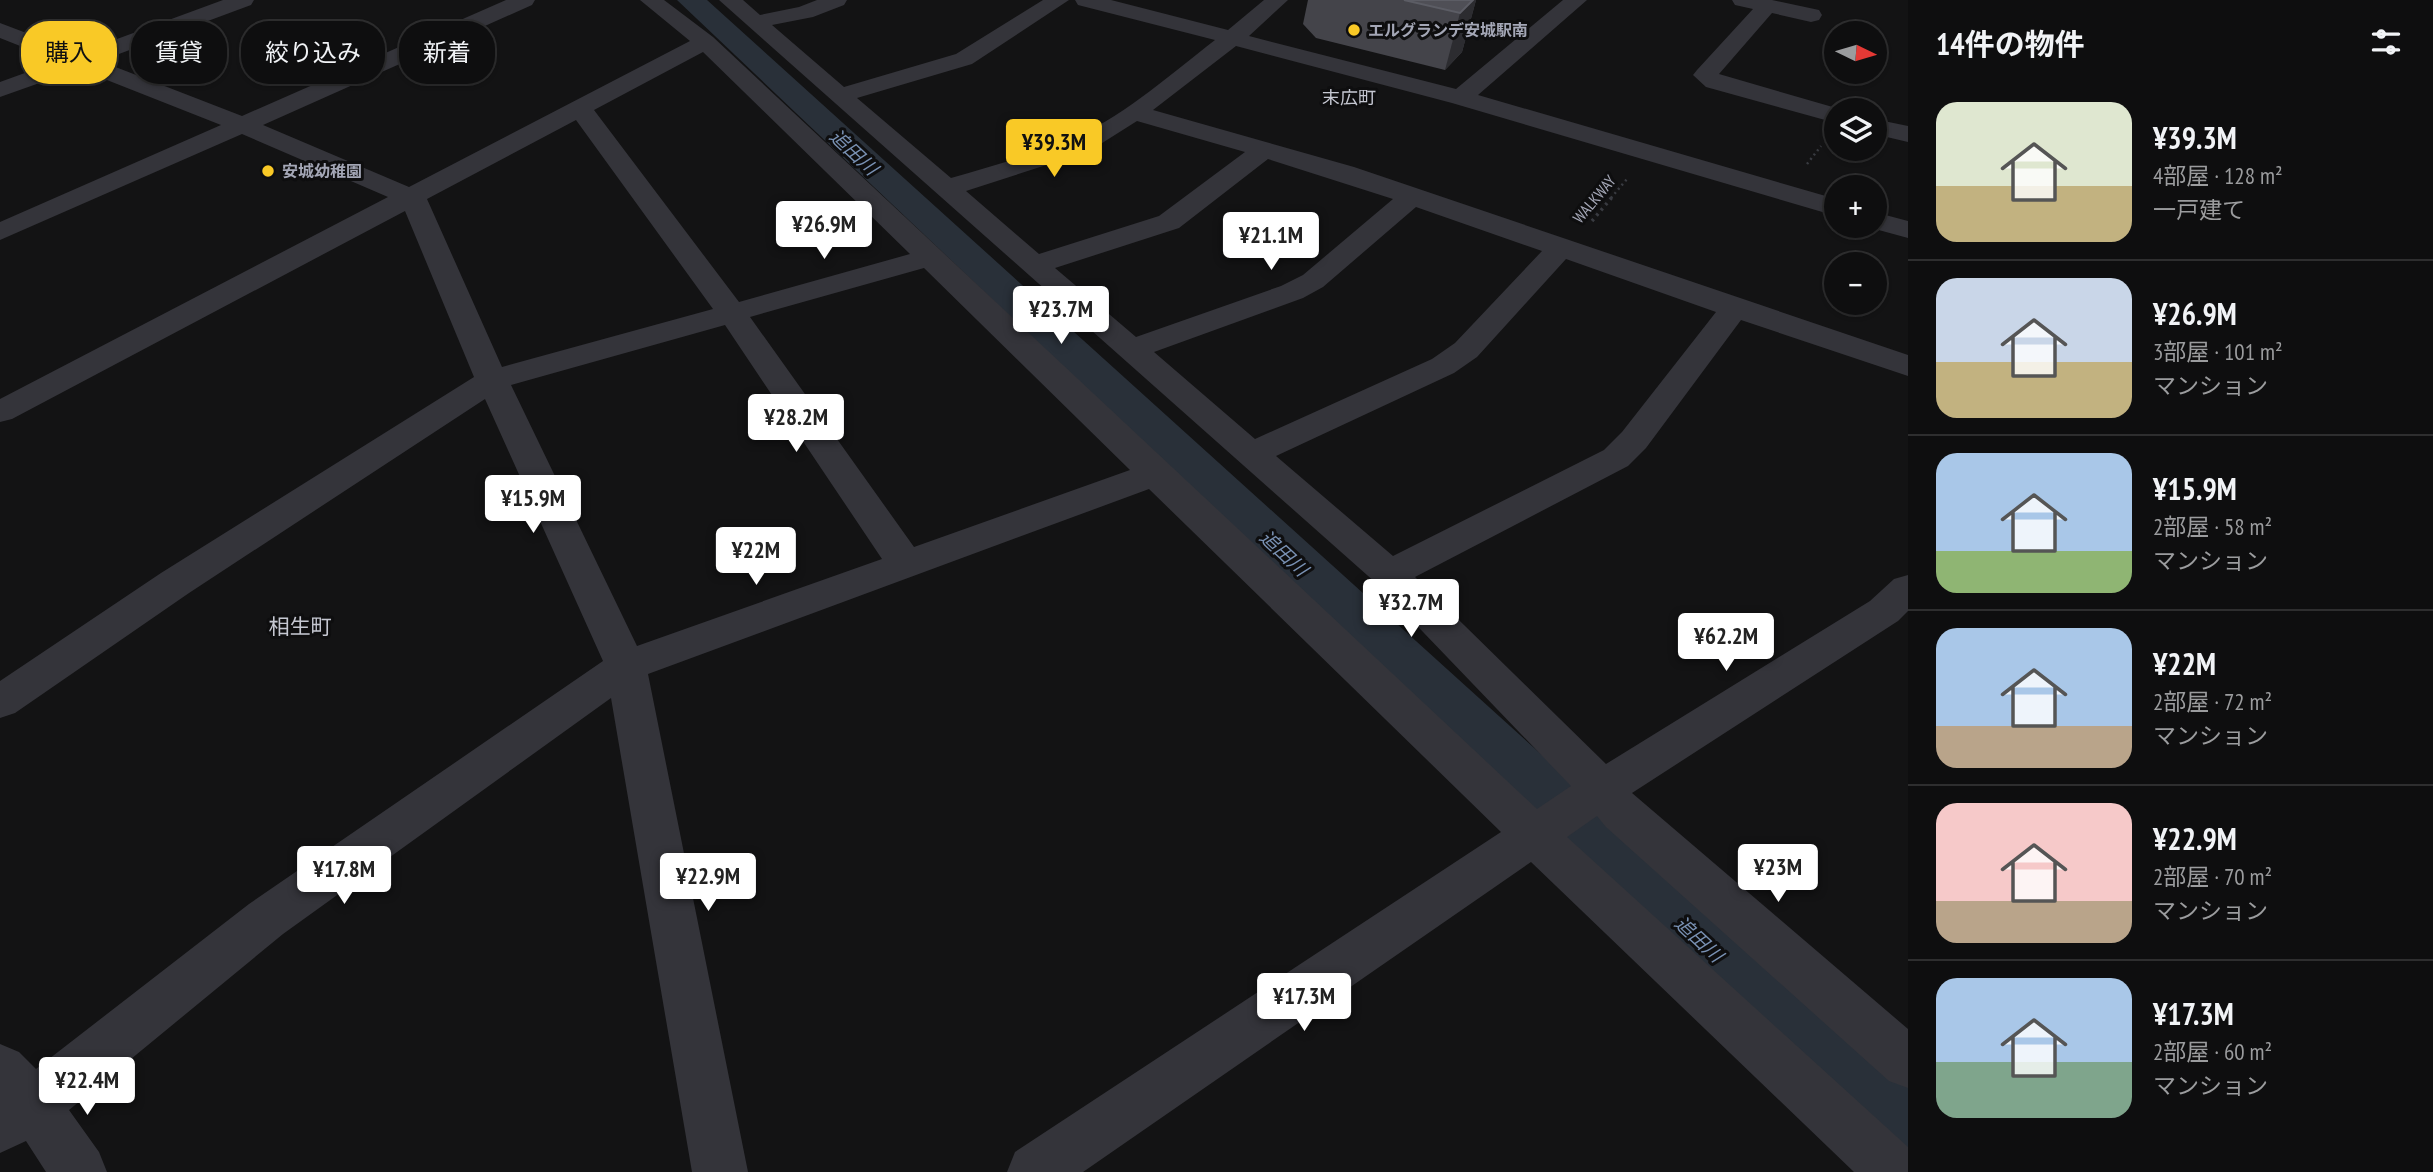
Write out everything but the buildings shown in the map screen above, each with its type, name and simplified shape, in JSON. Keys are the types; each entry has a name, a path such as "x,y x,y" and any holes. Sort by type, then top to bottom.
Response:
{"street":[{"path":"117,47 243,0"},
{"path":"0,232 524,0"},
{"path":"651,0 705,42 1882,1168"},
{"path":"730,0 1389,574 1602,789 1622,814 1908,1063"},
{"path":"756,22 805,12 836,0"},
{"path":"841,95 964,59 1058,0"},
{"path":"1086,0 1461,98 1824,204"},
{"path":"947,188 1067,150 1090,140 1134,112 1234,37 1277,0"},
{"path":"1461,98 1576,0"},
{"path":"1741,0 1811,15"},
{"path":"1767,6 1705,75 1714,82 1824,124"},
{"path":"0,30 21,38"},
{"path":"0,412 413,198 705,42"},
{"path":"117,76 243,125 413,198 492,380 626,666 720,1172"},
{"path":"0,90 21,82"},
{"path":"579,107 732,313 906,565"},
{"path":"1134,112 1264,149 1412,196 1908,366"},
{"path":"1887,129 1908,134"},
{"path":"1034,265 1169,222 1264,149"},
{"path":"1131,349 1292,292 1313,281 1412,196"},
{"path":"1887,224 1908,230"},
{"path":"1251,454 1443,366 1466,350 1563,249"},
{"path":"0,702 175,583 492,380 929,258"},
{"path":"1389,574 1616,458 1634,440 1735,308"},
{"path":"79,1172 11,1100 626,666 1157,473"},
{"path":"1035,1172 1602,789 1900,608"}],"path":[{"path":"1804,168 1824,139"},
{"name":"WALKWAY","path":"1563,249 1629,177"}],"waterway":[{"name":"追田川","path":"691,0 1168,441 1908,1134"}],"place":[{"name":"エルグランデ安城駅南","path":"1354,30"},
{"name":"安城幼稚園","path":"268,171"}],"district":[{"name":"末広町","path":"1349,98"},
{"name":"相生町","path":"300,627"}]}
